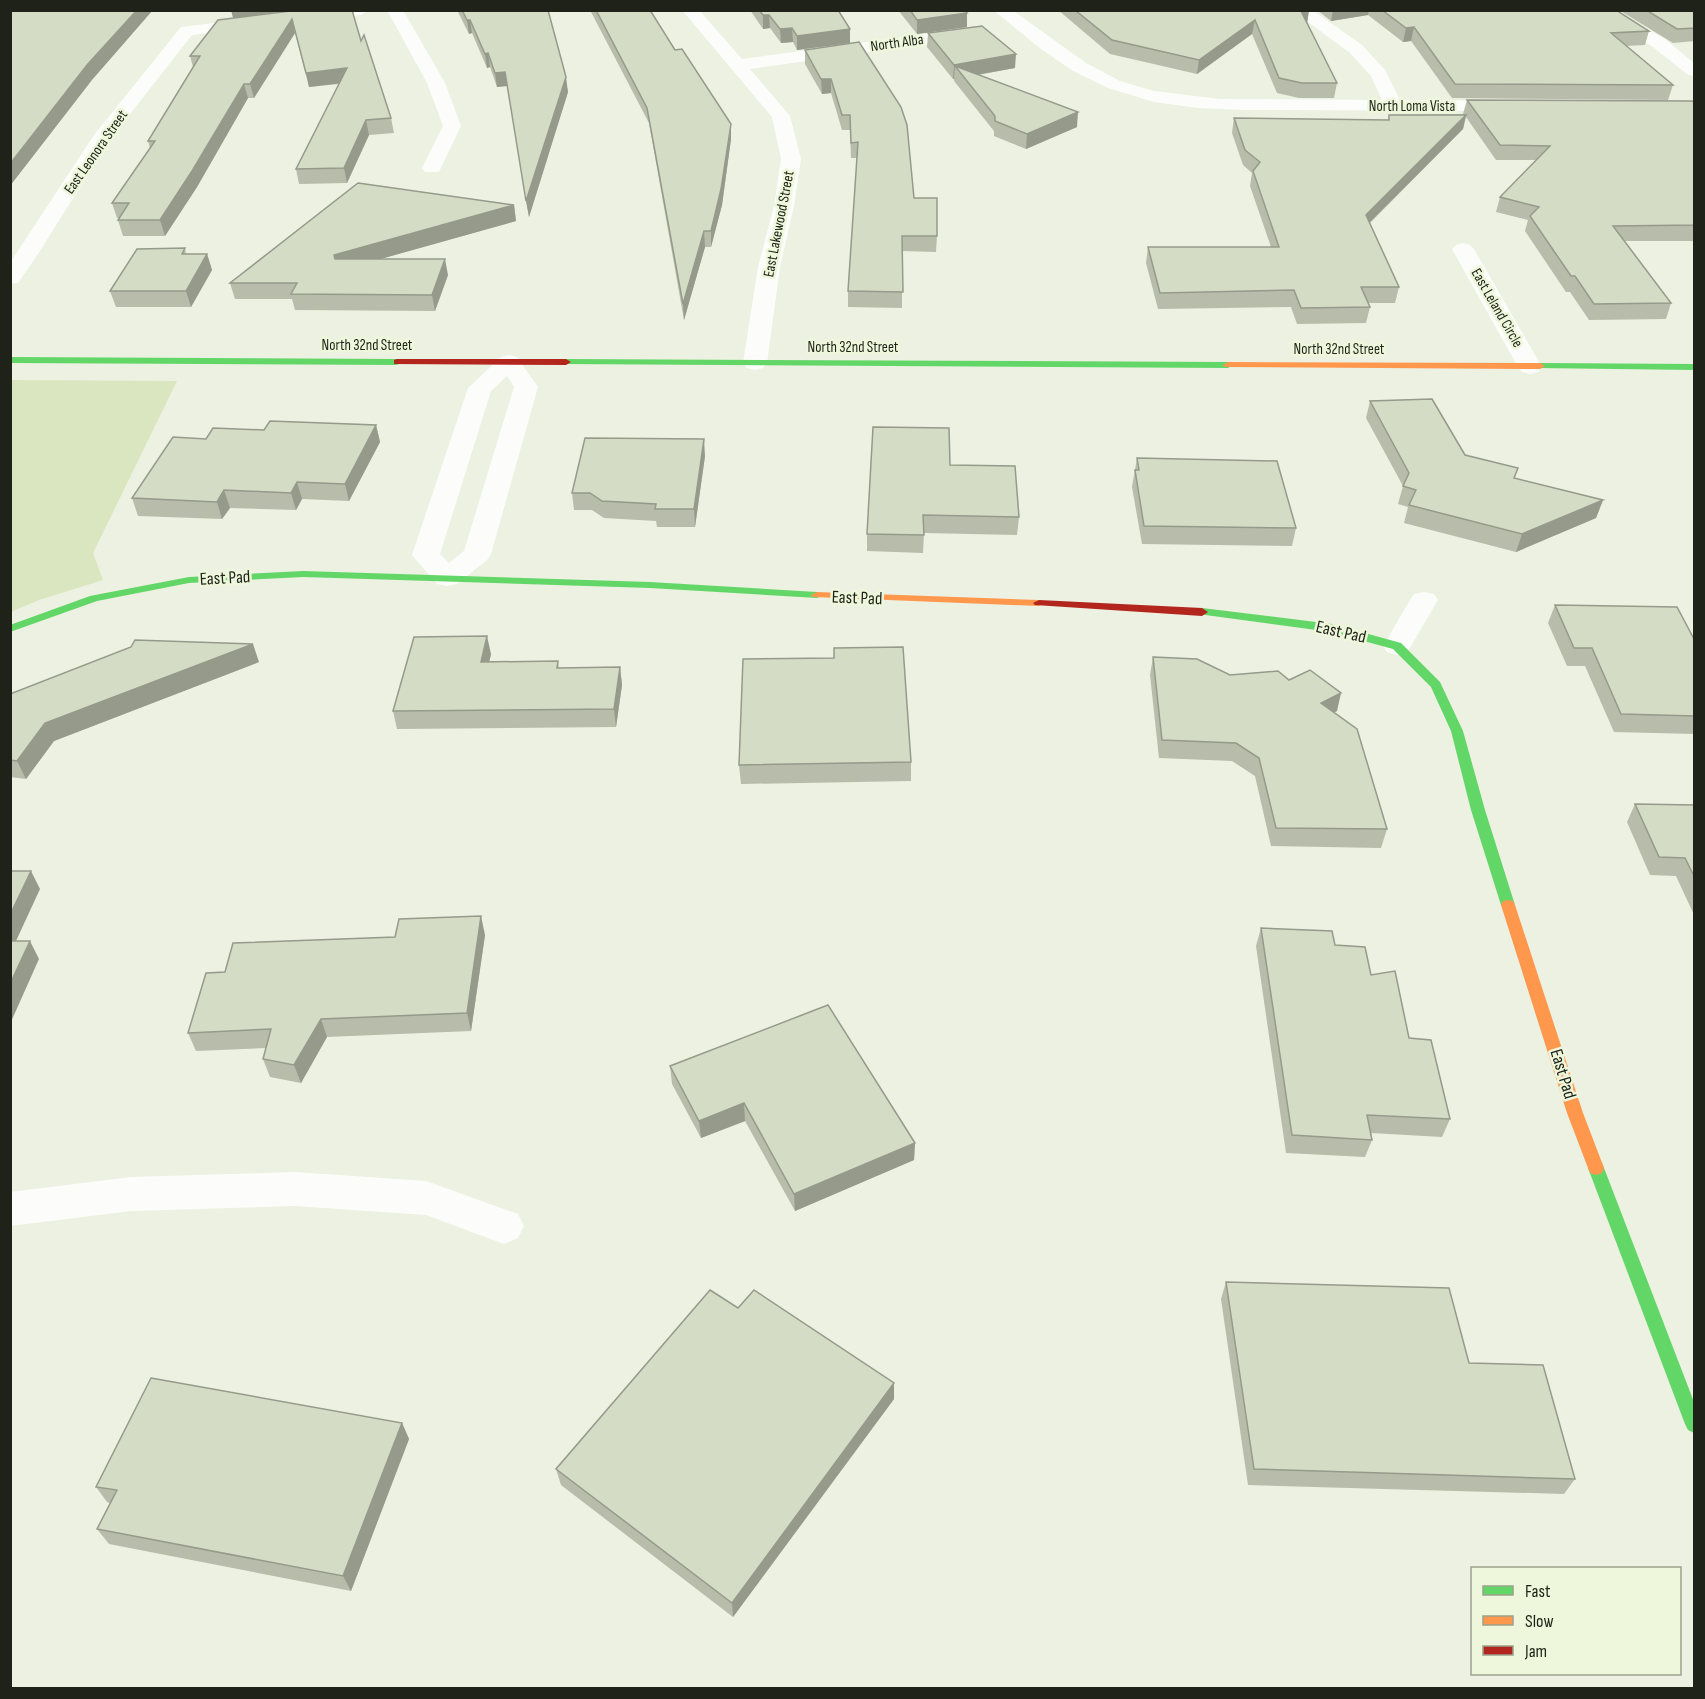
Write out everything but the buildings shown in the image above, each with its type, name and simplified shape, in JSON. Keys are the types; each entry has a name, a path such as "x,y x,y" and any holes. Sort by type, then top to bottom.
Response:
{"street":[{"path":"292,19 361,10"},
{"path":"395,10 436,83 452,126 432,168"},
{"name":"East Lakewood Street","path":"690,10 781,116 791,159 784,206 769,267 755,363"},
{"name":"North Loma Vista","path":"1001,10 1060,56 1098,78 1131,90 1166,98 1210,103 1531,107"},
{"path":"1300,10 1356,49 1379,74 1395,106"},
{"path":"1601,10 1659,44 1695,71"},
{"name":"East Leonora Street","path":"10,278 31,250 101,139 187,31 268,21"},
{"name":"North Alba","path":"738,64 1021,27"},
{"path":"1103,103 1131,90"},
{"name":"East Leland Circle","path":"1463,249 1530,367"},
{"name":"North 32nd Street","path":"10,360 1694,368"},
{"path":"509,362 526,387 523,398 477,554 447,578 426,555 480,388 509,362"},
{"name":"East Pad","path":"10,628 94,598 189,580 303,574 447,578 1200,612 1332,628 1397,646 1436,684 1457,731 1478,810 1575,1113 1695,1424"},
{"path":"1397,646 1424,600"},
{"path":"10,1209 131,1194 295,1189 426,1198 504,1226"}],"green space":[{"path":"11,380 177,381 93,553 103,580 39,600 11,612"}],"traffic: fast":[{"path":"10,360 397,362"},
{"path":"566,362 1228,365"},
{"path":"1540,366 1694,367"},
{"path":"10,629 94,598 189,580 303,574 650,585 817,595"},
{"path":"1202,612 1332,628 1397,646 1436,685 1457,731 1478,810 1508,905"},
{"path":"1596,1168 1694,1424"}],"traffic: slow":[{"path":"1228,365 1540,366"},
{"path":"817,595 1039,603"},
{"path":"1508,905 1575,1113 1596,1168"}],"traffic: jam":[{"path":"397,362 566,362"},
{"path":"1039,603 1202,612"}]}
